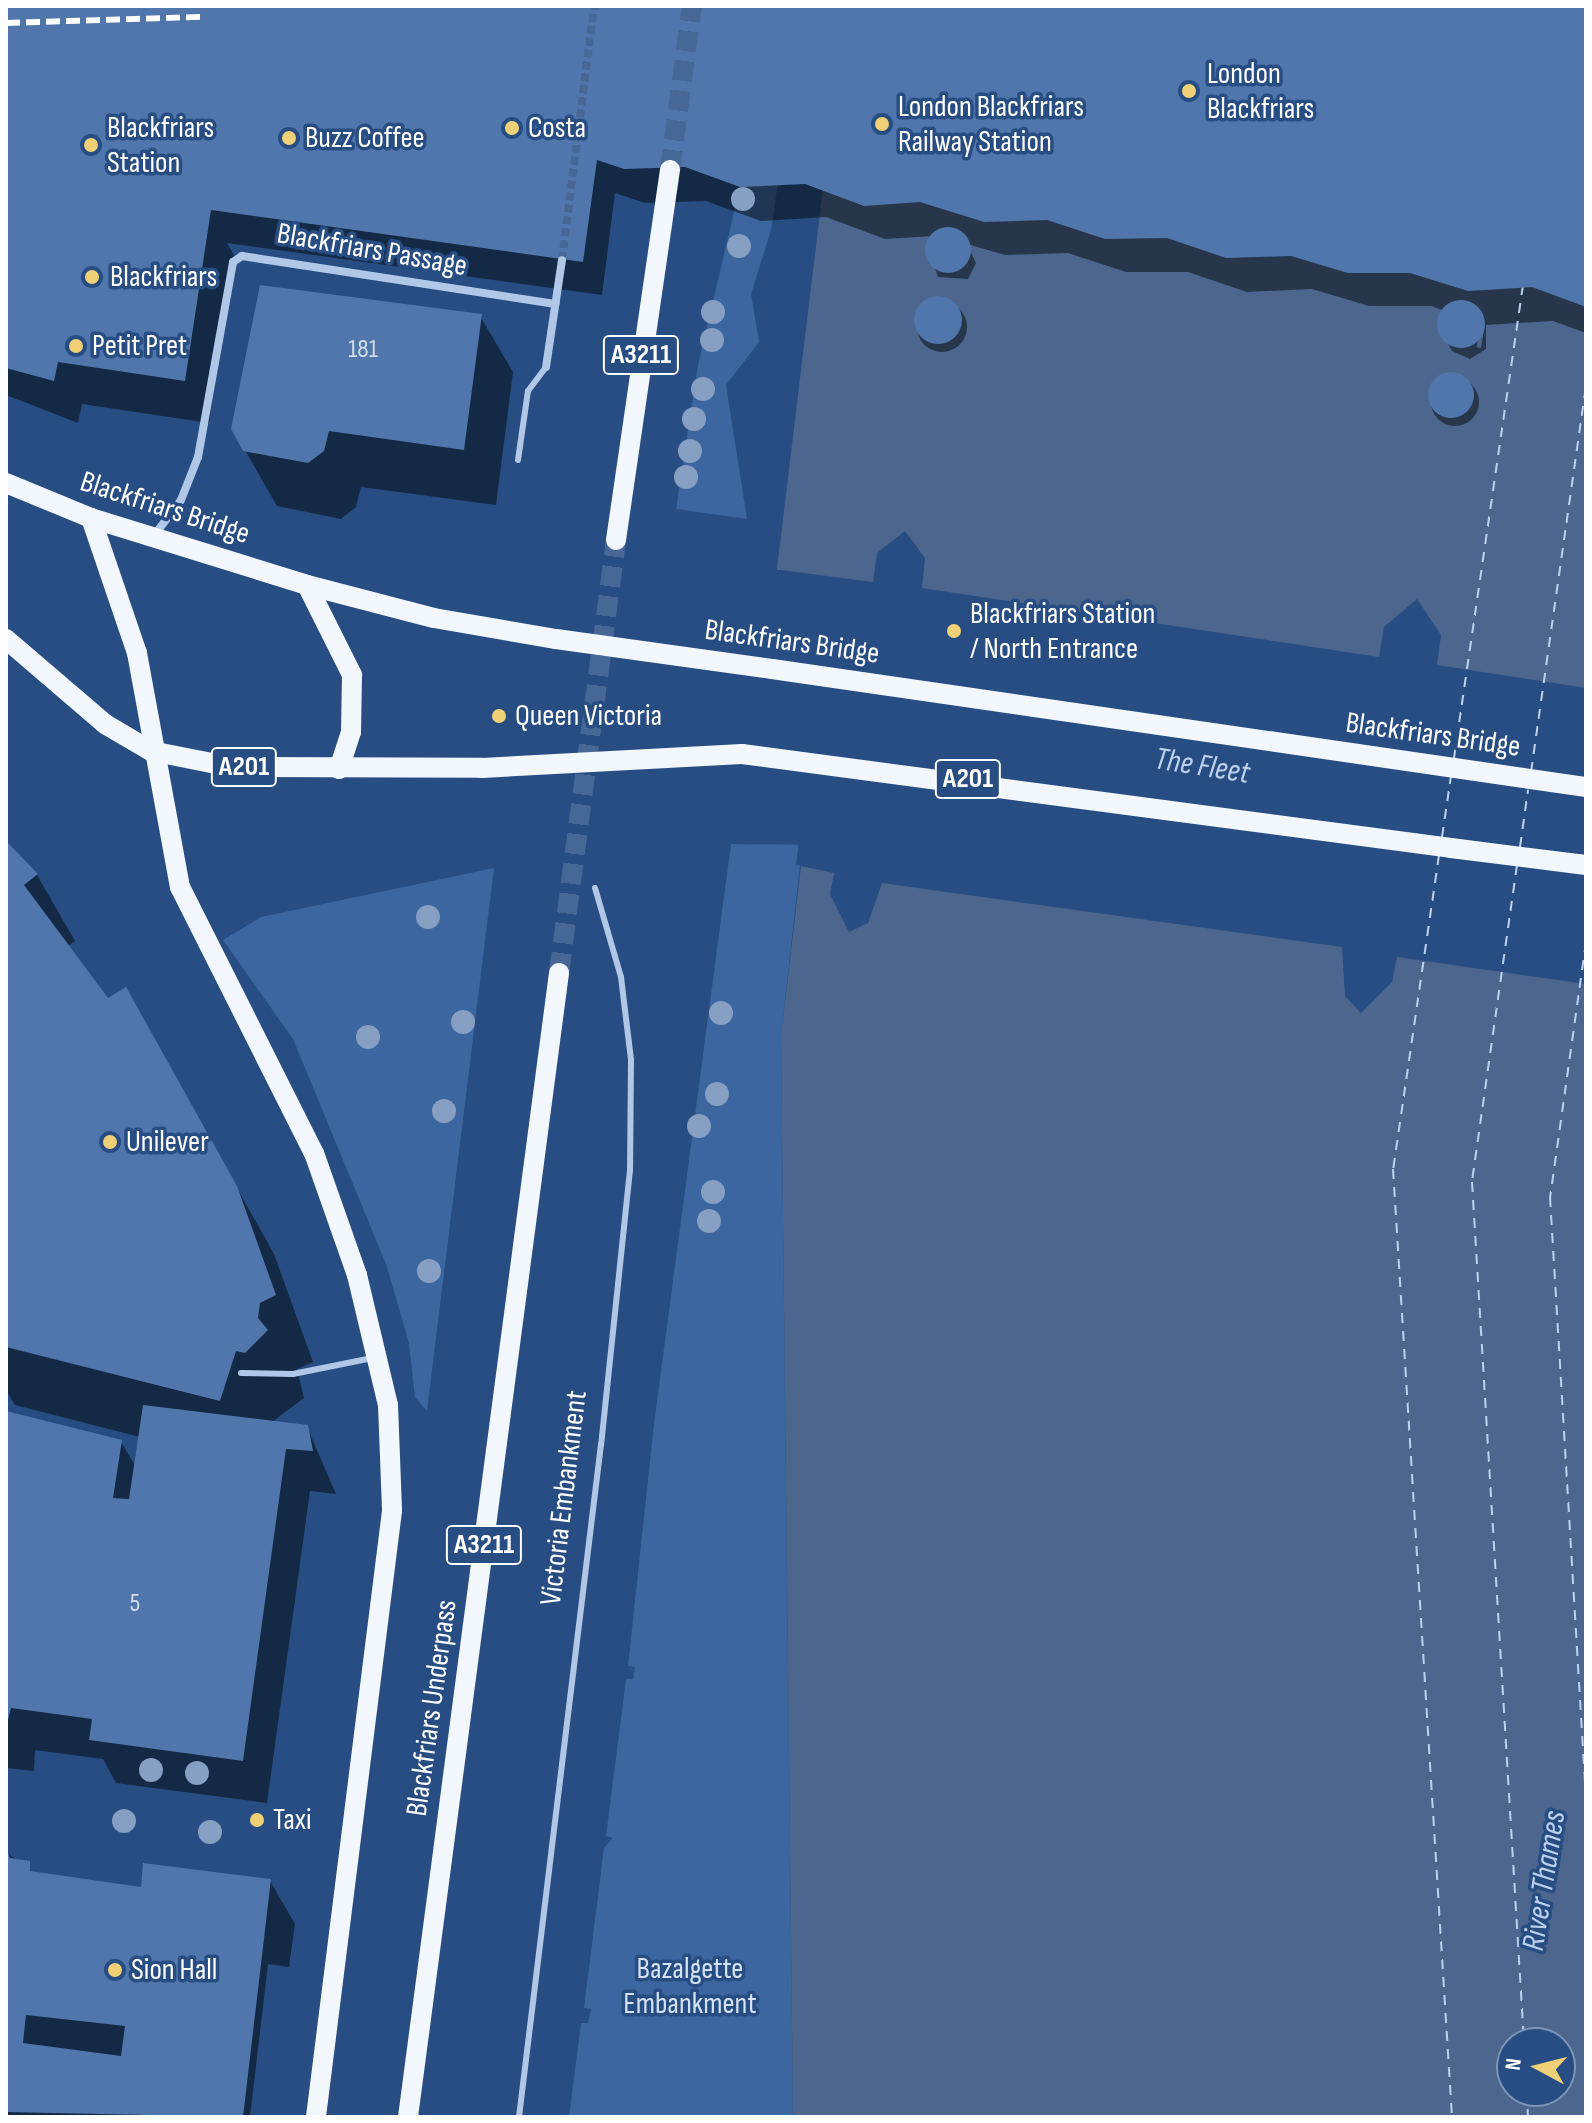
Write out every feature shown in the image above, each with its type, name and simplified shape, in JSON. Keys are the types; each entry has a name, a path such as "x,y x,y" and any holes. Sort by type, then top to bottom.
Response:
{"main road":[{"name":"A3211","path":"616,540 670,170"},
{"name":"Blackfriars Bridge","path":"6,483 91,518 307,585 492,628 1586,787"},
{"path":"91,518 137,653 151,751 180,887 314,1153 379,1357 392,1511 316,2117"},
{"path":"307,585 346,651 352,675 351,732 339,769"},
{"name":"A201","path":"6,639 105,724 151,751 232,767 482,768 742,754 1586,865"},
{"name":"Blackfriars Underpass","path":"408,2117 559,973"}],"street":[{"name":"Blackfriars Passage","path":"153,537 181,500 198,457 233,262 242,256 555,304"},
{"path":"546,367 562,260"}],"lane":[{"path":"518,460 528,391 546,367"},
{"name":"Victoria Embankment","path":"519,2117 601,1444 630,1170 631,1060 621,977 595,888"},
{"path":"241,1373 293,1374 379,1357"}],"green space":[{"path":"765,6 804,6 771,230 751,294 759,342 726,385 747,519 676,509 698,365 739,191"},
{"name":"Bazalgette Embankment","path":"731,844 817,845 800,866 781,1036 793,2117 569,2117 581,2023 588,2023 591,2009 584,2008 604,1848 613,1838 606,1836 626,1679 633,1679 635,1667 628,1666 654,1424"},
{"path":"494,868 427,1411 415,1397 409,1343 386,1264 293,1039 223,940 261,917"}],"water":[{"path":"845,6 1586,6 1586,2117 793,2117 781,1036 825,662 821,641 807,622 772,610"}],"pier":[{"path":"905,531 925,558 922,588 1379,657 1384,627 1417,599 1441,635 1437,665 1586,688 1586,984 1397,957 1392,982 1361,1013 1345,996 1342,947 882,883 868,923 849,932 830,894 834,873 796,865 820,662 804,625 769,612 773,569 873,582 877,553"}],"building":[{"name":"London Blackfriars Railway Station","path":"6,6 1586,6 1586,307 1532,287 1468,291 1410,273 1348,273 1291,256 1226,258 1167,238 1105,239 1047,220 984,222 920,202 864,206 805,184 740,187 685,167 624,169 597,160 583,262 211,210 185,381 58,362 54,381 6,368"},
{"path":"948,227 964,234 971,250 964,266 948,273 932,266 925,250 932,234"},
{"path":"260,285 482,314 464,450 329,431 324,451 308,463 243,451 231,429"},
{"path":"938,296 955,303 962,320 955,337 938,344 921,337 914,320 921,303"},
{"path":"1461,300 1478,307 1485,324 1478,341 1461,348 1444,341 1437,324 1444,307"},
{"path":"1451,372 1467,379 1474,395 1467,411 1451,418 1435,411 1428,395 1435,379"},
{"name":"Unilever","path":"6,841 38,874 24,885 108,998 126,987 237,1186 276,1295 260,1303 258,1318 268,1330 245,1353 236,1351 220,1401 6,1347"},
{"path":"143,1405 308,1425 313,1451 286,1449 243,1761 89,1740 92,1719 11,1708 6,1728 6,1411 122,1440 113,1498 129,1499"},
{"name":"Sion Hall","path":"6,1848 10,1858 30,1861 30,1871 141,1887 143,1863 271,1879 243,2117 6,2112","holes":["26,2015 125,2026 121,2056 23,2043"]}],"ferry route":[{"path":"1454,758 1523,285"},
{"path":"1531,772 1586,384"},
{"path":"1442,837 1451,776"},
{"path":"1520,847 1528,790"},
{"path":"1439,855 1393,1169 1452,2117"},
{"path":"1517,865 1472,1182 1523,2027"},
{"path":"1586,942 1550,1197 1586,1799"},
{"path":"1528,2107 1528,2117"}],"tunnel":[{"path":"562,260 594,6"},
{"path":"670,170 692,6"},
{"path":"559,973 616,540"}],"railway":[{"path":"6,23 201,17"}],"place":[{"name":"London Blackfriars","path":"1189,91"},
{"name":"London Blackfriars Railway Station","path":"882,124"},
{"name":"Costa","path":"512,128"},
{"name":"Buzz Coffee","path":"289,138"},
{"name":"Blackfriars Station","path":"91,145"},
{"name":"Blackfriars","path":"92,277"},
{"name":"Petit Pret","path":"76,346"},
{"name":"Blackfriars Station / North Entrance","path":"954,631"},
{"name":"Queen Victoria","path":"499,716"},
{"name":"Unilever","path":"110,1142"},
{"name":"Taxi","path":"257,1820"},
{"name":"Sion Hall","path":"115,1970"}],"water label":[{"name":"The Fleet","path":"1202,767"},
{"name":"River Thames","path":"1545,1881"}]}
